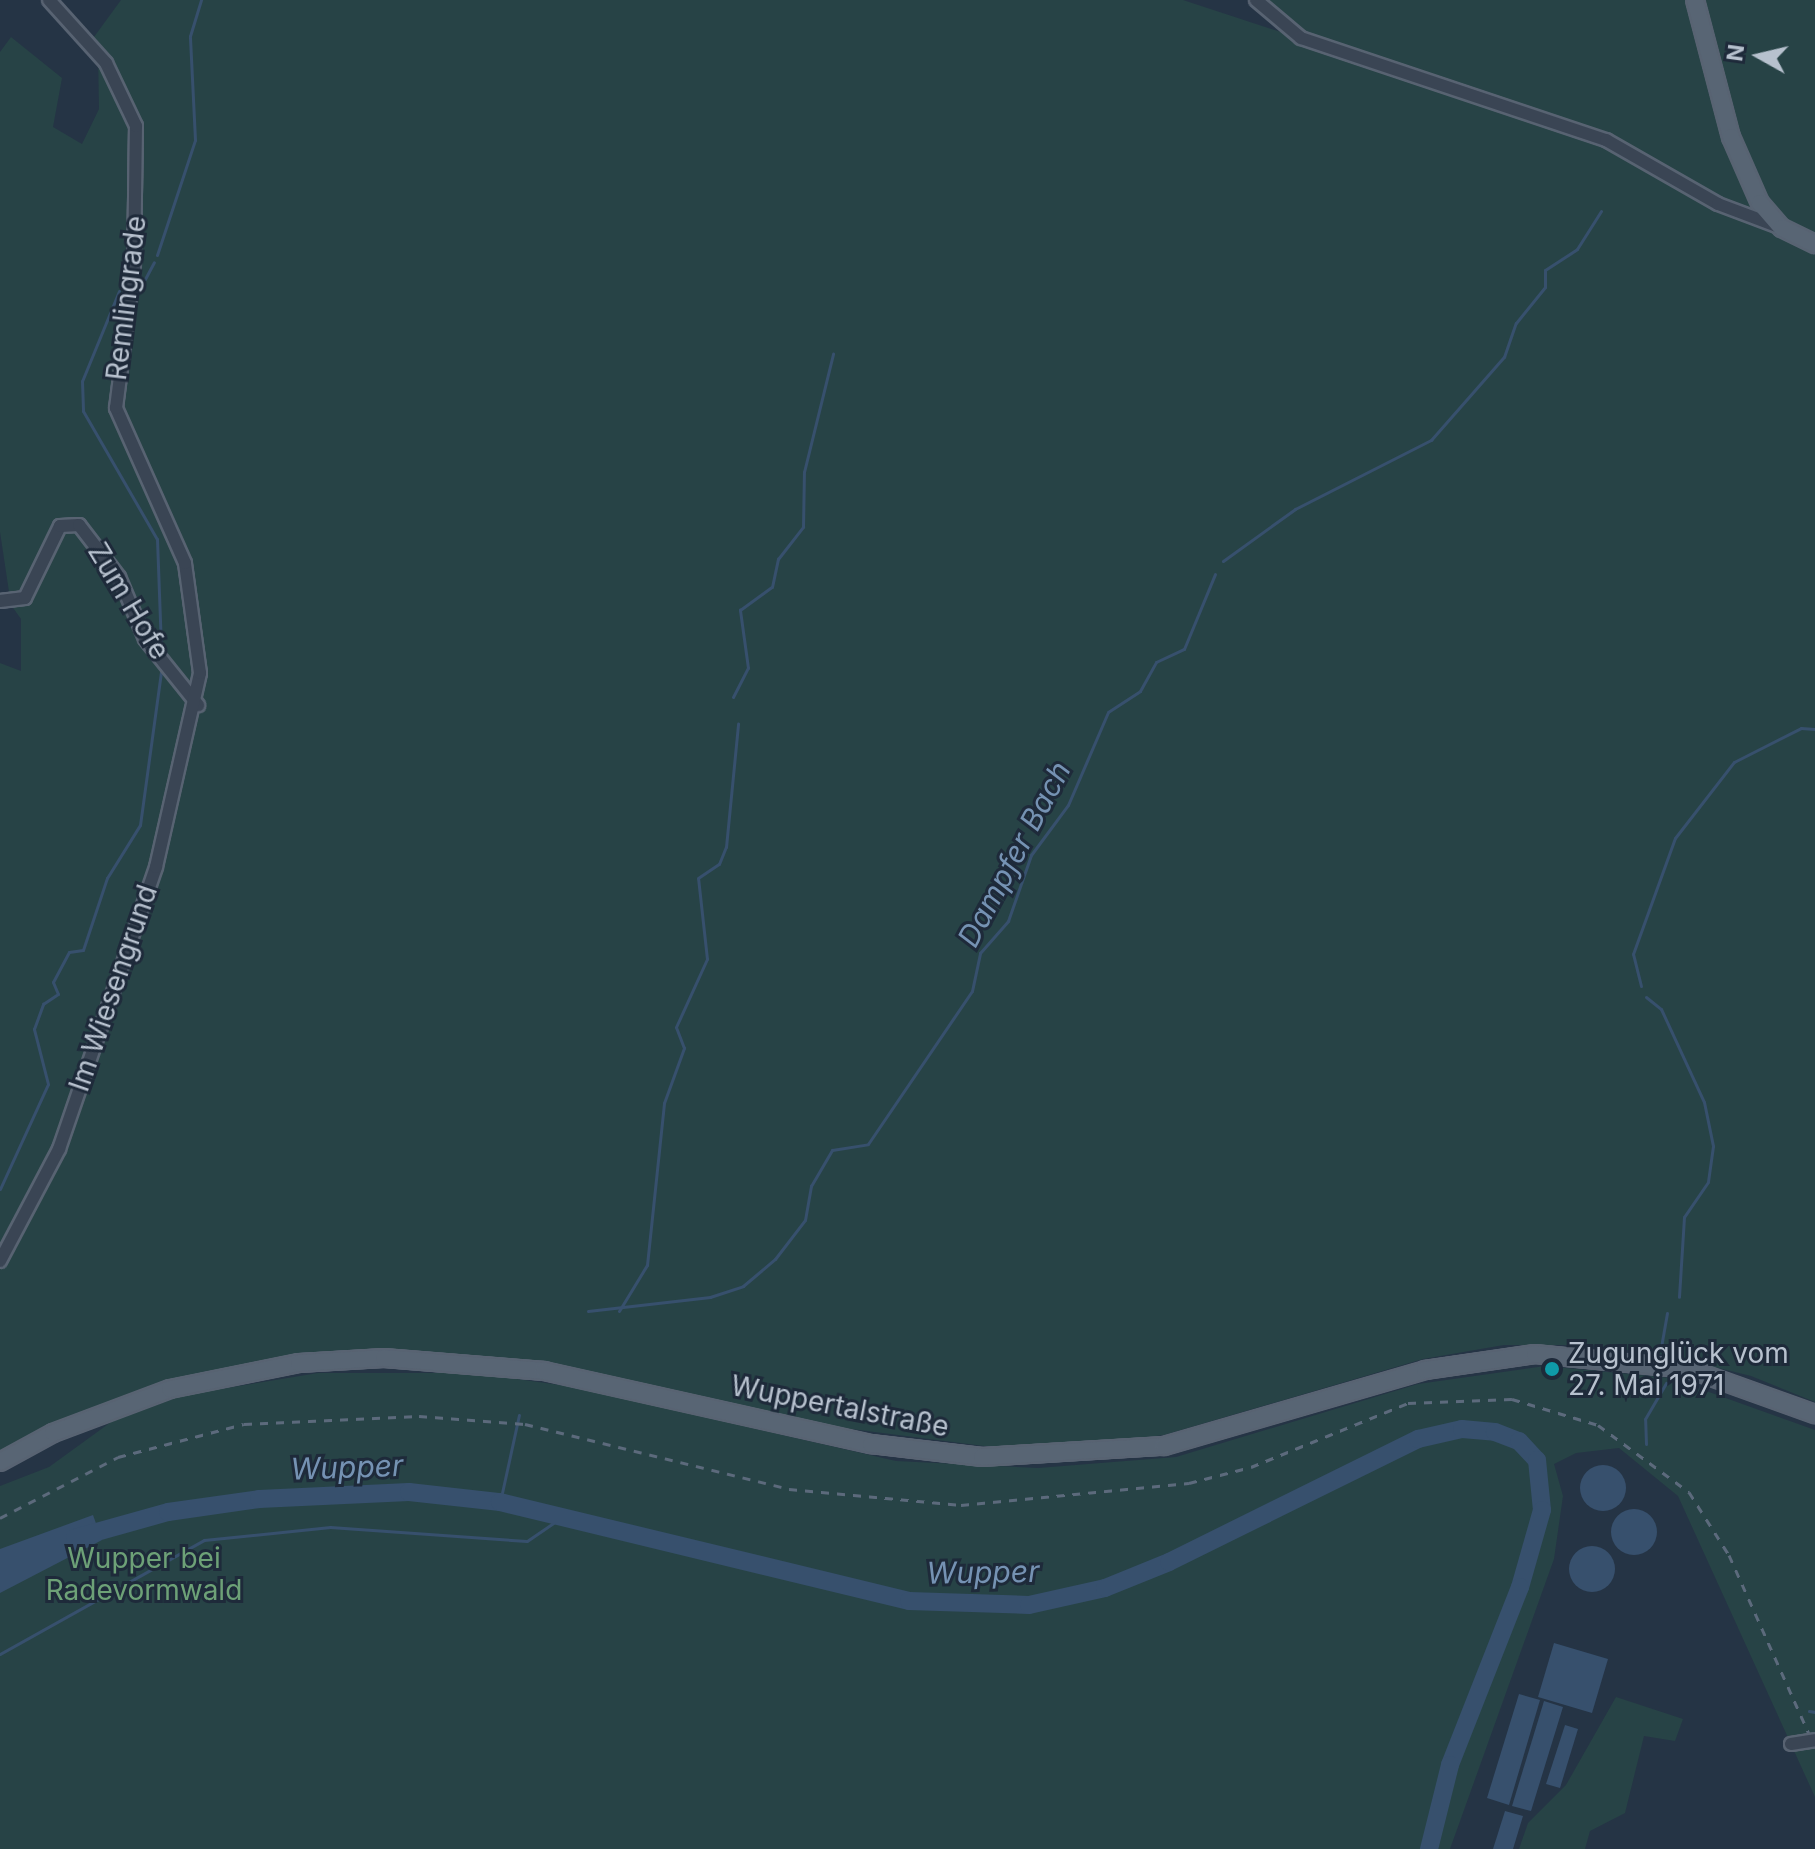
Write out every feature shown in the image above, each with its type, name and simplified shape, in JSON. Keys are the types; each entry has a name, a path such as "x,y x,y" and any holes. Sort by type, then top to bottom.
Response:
{"main road":[{"path":"1695,0 1731,137 1760,203 1782,228 1815,244"},
{"name":"Wuppertalstraße","path":"0,1462 53,1433 170,1389 299,1363 384,1358 544,1371 856,1441 982,1457 1164,1446 1425,1370 1535,1354 1689,1369 1815,1414"}],"street":[{"name":"Remlingrade","path":"49,0 106,63 136,126 135,254 116,408 190,582 198,705"},
{"path":"1256,0 1301,38 1606,140 1718,204 1782,228"},
{"name":"Zum Hofe","path":"0,601 25,598 60,526 76,523 111,563 148,644 198,705"},
{"name":"Im Wiesengrund","path":"0,1261 59,1149 156,867 198,705"},
{"path":"1791,1744 1815,1740"}],"green space":[{"path":"121,0 1183,0 1528,113 1301,37 1258,0 1693,0 1733,139 1698,0 1815,0 1815,1402 1751,1376 1666,1355 1591,1345 1504,1345 1423,1359 1164,1435 1064,1447 984,1446 812,1424 544,1363 384,1350 298,1356 193,1376 85,1411 0,1453 0,1264 30,1216 61,1150 162,859 199,706 200,665 198,705 156,867 59,1149 0,1261 0,663 21,671 21,619 11,605 0,532 0,52 11,37 62,78 53,127 82,144 99,109 98,52 112,69 91,41","holes":["134,273 140,283 119,416 175,531 193,582 197,631 185,563 118,423 116,372"]},
{"name":"Wupper bei Radevormwald","path":"1545,1366 1670,1378 1815,1430 1815,1797 1678,1496 1619,1448 1576,1453 1554,1464 1563,1496 1554,1559 1450,1849 0,1849 0,1486 49,1467 111,1422 184,1395 318,1373 474,1373 574,1387 896,1461 1038,1468 1176,1457 1418,1384"},
{"path":"1616,1697 1683,1719 1675,1741 1644,1736 1625,1813 1590,1831 1585,1849 1519,1849 1528,1823 1566,1785"}],"water":[{"path":"1603,1465 1619,1472 1626,1488 1619,1504 1603,1511 1587,1504 1580,1488 1587,1472"},
{"path":"1634,1509 1650,1516 1657,1532 1650,1548 1634,1555 1618,1548 1611,1532 1618,1516"},
{"path":"93,1515 102,1540 0,1593 0,1549"},
{"path":"1592,1546 1608,1553 1615,1569 1608,1585 1592,1592 1576,1585 1569,1569 1576,1553"},
{"path":"1554,1643 1608,1659 1592,1713 1538,1697"},
{"path":"1519,1694 1540,1700 1509,1805 1487,1798"},
{"path":"1544,1701 1563,1707 1531,1811 1512,1806"},
{"path":"1565,1725 1578,1729 1560,1788 1546,1784"},
{"path":"1505,1811 1523,1816 1513,1849 1493,1849"}],"waterway":[{"path":"157,255 195,140 190,36 201,0"},
{"name":"Dampfer Bach","path":"1223,561 1295,509 1431,440 1504,357 1516,323 1545,287 1545,270 1577,249 1601,211"},
{"path":"145,279 154,262"},
{"path":"119,291 82,381 83,411 157,539 161,649"},
{"path":"733,697 748,668 740,610 772,587 778,559 803,527 804,472 833,354"},
{"name":"Dampfer Bach","path":"588,1311 710,1297 743,1286 775,1259 805,1220 811,1186 832,1150 868,1144 972,991 980,953 1008,921 1031,855 1068,805 1108,712 1140,691 1156,662 1184,649 1215,574"},
{"path":"0,1189 48,1084 34,1029 43,1004 58,994 53,982 69,952 83,950 107,878 140,825 161,671"},
{"path":"619,1311 647,1265 664,1103 684,1048 676,1027 707,959 698,878 719,864 726,847 738,724"},
{"path":"1641,986 1633,954 1675,838 1734,762 1801,728 1815,729"},
{"path":"1646,997 1661,1009 1704,1102 1713,1146 1708,1182 1684,1217 1679,1297"},
{"path":"1667,1313 1661,1348 1679,1360"},
{"path":"1646,1444 1645,1419 1666,1383"},
{"name":"Dampfer Bach","path":"500,1502 519,1415"},
{"name":"Wupper","path":"75,1538 168,1512 259,1499 409,1492 500,1502 909,1601 1029,1605 1105,1588 1169,1562 1418,1439 1462,1429 1495,1432 1519,1441 1537,1460 1542,1510 1520,1587 1450,1765 1429,1849"},
{"name":"Wupper","path":"1537,1460 1543,1457"},
{"path":"0,1654 204,1540 330,1527 527,1541 562,1517"},
{"path":"1809,1711 1815,1712"}],"railway":[{"path":"0,1518 118,1457 244,1424 419,1416 525,1424 789,1489 961,1505 1189,1483 1251,1467 1408,1403 1512,1399 1598,1425 1689,1492 1729,1555 1815,1747"}],"place":[{"name":"Zugunglück vom 27. Mai 1971","path":"1552,1369"}]}
